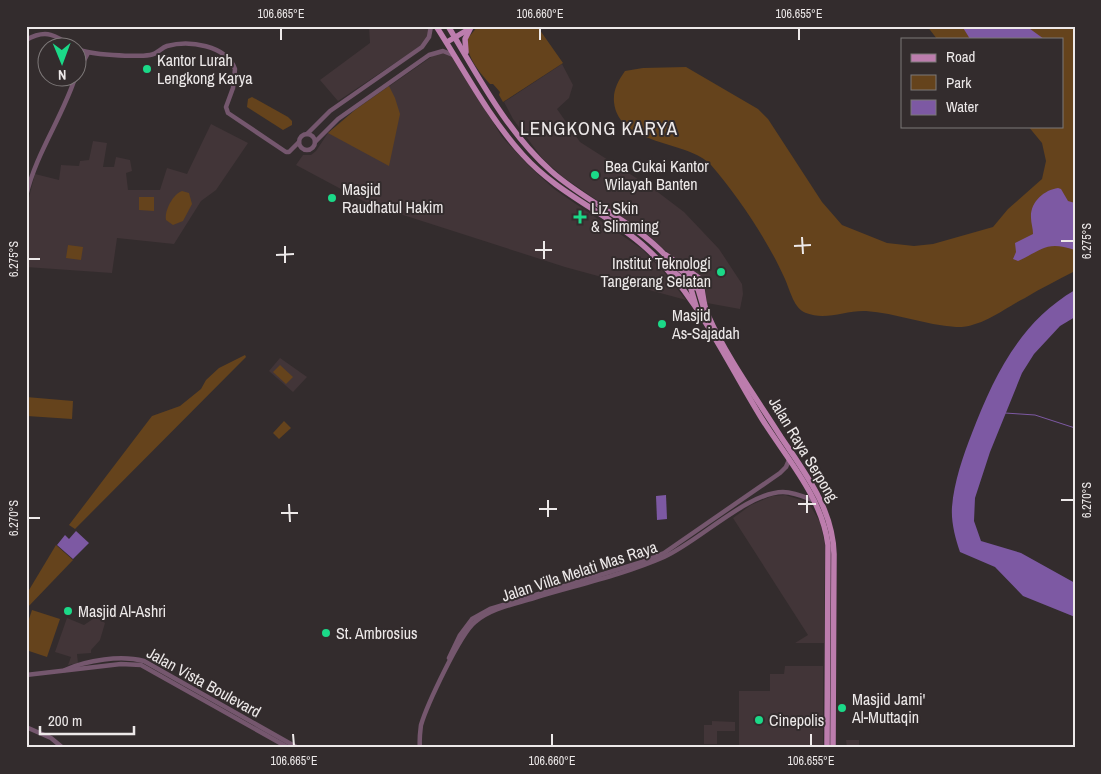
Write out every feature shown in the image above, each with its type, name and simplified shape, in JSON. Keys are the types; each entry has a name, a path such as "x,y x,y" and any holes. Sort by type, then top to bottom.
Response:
{"main road":[{"path":"436,26 497,122 524,156 568,194 637,240 659,261 686,282 690,282 690,277 634,228 572,187 541,162 503,114 455,38 451,27 442,35"},
{"path":"446,42 472,27"},
{"path":"469,61 464,42 472,27"},
{"name":"Jalan Raya Serpong","path":"666,255 698,278 708,315 825,510 834,544 832,748"},
{"name":"Jalan Raya Serpong","path":"659,261 696,308 815,501 827,536 827,748"},
{"path":"696,308 691,289 695,287 698,289 700,303 708,315"},
{"path":"827,601 834,602"}],"street":[{"path":"88,53 144,56 154,54 168,46 200,45 210,47 223,54 235,69 233,88 226,107 228,113 286,152 289,152 299,142 301,137 307,134 330,110 422,47 429,37 431,26"},
{"path":"26,40 35,35 50,34 60,38"},
{"path":"299,142 302,148 307,150 313,148 315,142 338,119 429,55 443,51 456,57"},
{"path":"26,196 33,171 66,104 72,88"},
{"path":"307,134 312,136 315,142"},
{"name":"Jalan Villa Melati Mas Raya","path":"418,748 425,715 457,648 474,622 490,611 664,553 780,473 785,469 789,460"},
{"name":"Jalan Villa Melati Mas Raya","path":"490,611 651,563 672,554 752,502 769,494 790,492 815,501"},
{"name":"Jalan Vista Boulevard","path":"26,675 64,670 74,666 133,661 144,664 298,748"},
{"name":"Jalan Vista Boulevard","path":"144,664 289,748"},
{"path":"26,726 51,738 63,748"}],"shaded area":[{"path":"369,26 430,26 425,43 338,101 320,80 370,43"},
{"path":"447,52 453,56 502,137 530,167 554,189 642,249 664,272 686,300 565,267 369,204 296,165 303,155 311,155 316,151 328,133 355,110 437,53"},
{"path":"562,64 573,85 569,98 557,109 580,142 655,190 684,212 719,249 742,284 743,294 740,309 707,303 704,278 675,259 648,235 563,177 542,158 513,119 504,102"},
{"path":"211,124 248,143 216,190 201,201 174,244 117,238 112,273 26,267 26,209 35,174 59,180 61,165 79,166 80,161 89,160 93,141 107,143 103,167 114,167 116,157 130,160 132,171 126,173 128,190 160,190 167,168 187,174"},
{"path":"280,358 307,377 293,392 269,371"},
{"path":"785,495 808,502 820,522 825,545 824,643 795,643 808,635 733,518 751,505 772,496"},
{"path":"96,617 105,623 100,640 91,650 91,653 77,654 78,663 68,665 71,657 55,652 67,618 84,625"},
{"path":"785,666 823,666 823,748 739,748 739,691 770,691 770,674 784,674"},
{"path":"712,721 735,722 735,731 717,731 717,744 704,744 704,725 712,725"},
{"path":"846,740 859,740 859,748 847,748"}],"green space":[{"path":"478,26 537,26 563,63 503,102 499,95 500,92 482,74 468,50 468,38"},
{"path":"927,26 1075,26 1075,271 992,317 965,326 944,326 866,311 821,316 802,311 795,303 778,264 761,234 742,205 711,165 701,157 641,135 628,127 618,116 614,102 616,86 625,71 643,68 686,67 758,109 768,119 822,202 842,225 887,243 914,246 933,244 993,227 1008,209 1042,179 1046,161 1042,143 1030,128 1064,128 1064,38 936,38"},
{"path":"389,86 400,114 389,166 328,133 355,110"},
{"path":"252,97 288,117 292,121 292,125 283,130 247,107 248,99"},
{"path":"182,191 189,193 192,204 183,221 173,225 166,220 166,212 172,199"},
{"path":"139,197 154,197 154,211 139,210"},
{"path":"68,245 83,247 81,260 66,258"},
{"path":"245,355 246,357 75,529 69,525 152,416 180,406 201,389 206,380 219,368"},
{"path":"280,365 293,377 286,384 273,372"},
{"path":"26,397 73,401 72,419 27,416"},
{"path":"284,421 291,428 279,439 273,433"},
{"path":"56,545 73,560 26,609 26,595"},
{"path":"32,610 60,619 47,657 26,650 26,628"}],"water":[{"path":"962,26 1026,26 1043,38 969,38"},
{"path":"1058,188 1061,189 1068,201 1075,203 1075,250 1051,246 1018,261 1013,259 1016,252 1015,243 1033,234 1031,212 1035,202 1043,194"},
{"path":"1075,290 1075,317 1060,326 1034,354 1022,373 990,452 975,498 974,521 981,541 1021,553 1075,583 1075,617 1023,596 995,567 960,552 952,513 953,498 962,460 980,412 1000,371 1024,334 1056,303"},
{"path":"666,495 667,519 657,520 656,496"},
{"path":"76,531 89,543 73,559 57,545 65,535 69,539"}],"waterway":[{"path":"1005,413 1035,415 1075,428"}],"place":[{"name":"Kantor Lurah Lengkong Karya","path":"147,69"},
{"name":"Bea Cukai Kantor Wilayah Banten","path":"595,175"},
{"name":"Masjid Raudhatul Hakim","path":"332,198"},
{"name":"Liz Skin & Slimming","path":"580,217"},
{"name":"Institut Teknologi Tangerang Selatan","path":"721,272"},
{"name":"Masjid As-Sajadah","path":"662,324"},
{"name":"Masjid Al-Ashri","path":"68,611"},
{"name":"St. Ambrosius","path":"326,633"},
{"name":"Masjid Jami' Al-Muttaqin","path":"842,708"},
{"name":"Cinepolis","path":"759,720"}],"district":[{"name":"LENGKONG KARYA","path":"599,128"}]}
